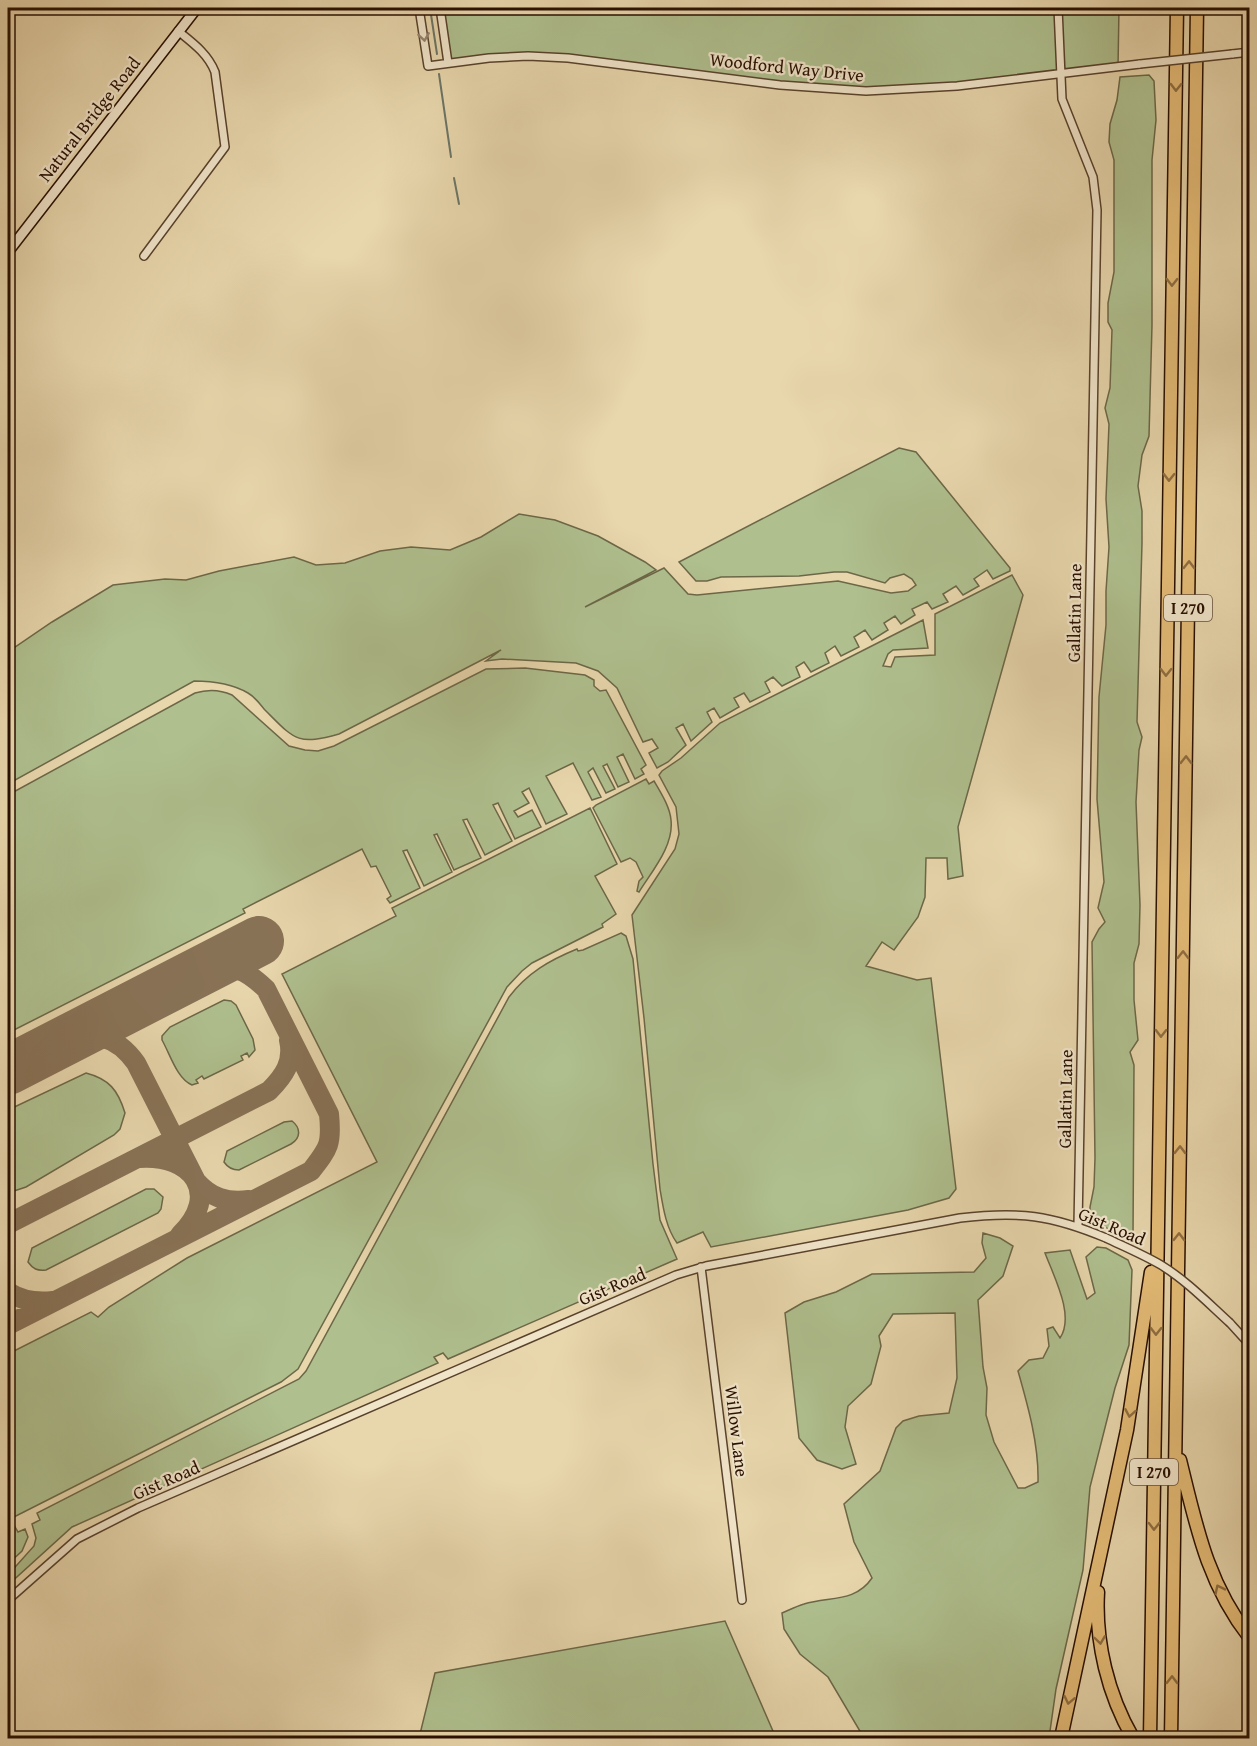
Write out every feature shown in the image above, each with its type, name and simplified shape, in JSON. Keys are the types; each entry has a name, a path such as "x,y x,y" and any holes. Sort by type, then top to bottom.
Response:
{"highway":[{"name":"I 270","path":"1150,1738 1177,8"},
{"name":"I 270","path":"1171,1738 1197,8"},
{"path":"1061,1738 1132,1404 1158,1231"},
{"path":"1176,1443 1200,1543 1207,1562 1225,1601 1250,1638"},
{"path":"1100,1561 1098,1619 1103,1657 1119,1710 1133,1738"}],"main road":[{"name":"Natural Bridge Road","path":"9,246 197,8"}],"street":[{"name":"Woodford Way Drive","path":"419,8 428,66 528,56 568,58 780,85 866,91 957,86 1250,52"},
{"path":"440,8 448,63"},
{"name":"Gallatin Lane","path":"1059,8 1059,74 1064,109 1093,177 1097,210 1078,1226"},
{"path":"144,256 225,147 212,64 197,46 178,31"},
{"name":"Gist Road","path":"8,1599 62,1550 92,1530 665,1279 701,1267 960,1218 998,1213 1023,1214 1078,1226 1136,1251 1162,1266 1195,1290 1250,1345"},
{"name":"Willow Lane","path":"701,1267 742,1600"}],"green space":[{"path":"463,8 1119,8 1118,67 957,86 866,91 528,56 448,63 441,11"},
{"path":"1149,75 1154,81 1156,120 1152,160 1149,436 1142,455 1138,486 1142,511 1142,543 1137,722 1142,737 1136,802 1140,905 1139,944 1134,963 1134,1000 1138,1040 1130,1052 1134,1065 1133,1238 1108,1229 1090,1215 1095,1158 1092,942 1105,922 1098,908 1104,882 1097,799 1099,697 1106,625 1109,547 1106,499 1109,424 1105,408 1110,388 1112,330 1108,322 1108,303 1114,272 1114,160 1109,142 1110,124 1117,100 1120,77"},
{"path":"899,448 916,452 1010,568 1010,571 993,579 987,570 974,579 979,586 963,595 956,586 943,594 948,602 932,609 927,602 912,609 915,615 901,624 895,616 884,623 888,630 872,640 865,630 854,637 859,647 841,656 835,646 825,653 829,663 811,672 804,662 796,667 800,677 782,686 773,677 765,682 770,692 750,702 744,693 734,698 739,707 720,718 714,708 707,712 712,722 691,741 683,724 676,728 686,745 668,762 657,768 649,753 658,748 652,739 643,742 617,688 598,671 576,663 502,659 486,661 501,650 339,734 325,738 305,739 290,734 253,696 242,690 222,683 194,681 8,784 8,652 113,585 165,579 186,580 219,571 294,557 316,565 345,563 380,551 411,547 450,550 481,537 519,514 555,520 598,536 656,570 585,607 664,568 688,594 697,595 838,581 891,593 908,591 916,585 904,574 890,578 885,583 847,572 799,576 721,577 696,581 679,562"},
{"path":"1012,575 1023,595 958,827 963,876 948,879 947,858 926,858 925,897 918,917 894,950 882,942 866,966 917,980 931,978 956,1189 949,1198 908,1210 711,1247 703,1232 677,1243 668,1224 660,1189 632,915 675,849 679,834 676,807 659,775 720,723 923,620 928,648 893,650 888,654 883,666 891,667 895,657 935,655 935,614"},
{"path":"525,668 585,675 594,680 594,686 600,691 606,690 646,765 641,769 644,774 635,779 623,754 617,757 629,782 618,787 607,764 603,766 615,789 606,793 593,768 588,772 601,797 592,800 573,763 546,776 567,814 546,824 529,788 522,792 529,803 514,811 518,817 532,810 541,827 515,839 498,803 493,805 512,841 485,855 467,819 463,820 481,858 454,870 437,834 434,835 452,872 424,886 407,850 403,851 420,888 390,903 387,899 391,896 376,866 371,867 362,849 243,909 245,913 8,1033 8,795 195,693 209,690 232,695 289,746 318,751 334,746 486,669"},
{"path":"646,779 649,784 654,781 665,800 671,820 671,830 666,849 639,892 637,891 639,881 643,877 636,862 630,858 621,862 593,808"},
{"path":"590,808 617,864 595,876 616,914 602,924 603,927 532,963 507,987 298,1369 281,1382 8,1520 8,1354 91,1312 98,1317 109,1307 187,1258 377,1162 282,974 396,916 392,908"},
{"path":"621,933 626,936 633,959 660,1220 677,1259 448,1359 443,1353 434,1357 438,1363 72,1527 8,1585 8,1575 34,1546 36,1538 32,1524 40,1520 37,1513 299,1379 306,1371 509,997 531,974 548,963 577,949 578,951 583,950"},
{"path":"224,1000 236,1005 253,1039 255,1050 249,1057 247,1053 241,1056 243,1060 204,1079 202,1076 196,1080 198,1083 192,1085 178,1072 162,1036 170,1027"},
{"path":"86,1073 107,1082 116,1092 125,1113 120,1129 114,1135 26,1187 8,1193 8,1110"},
{"path":"292,1121 299,1133 297,1139 291,1144 239,1170 230,1168 224,1162 227,1151 284,1122"},
{"path":"146,1189 154,1189 163,1197 158,1213 46,1270 36,1269 28,1262 32,1248"},
{"path":"983,1233 1000,1238 1013,1246 1003,1276 978,1300 983,1367 987,1388 986,1415 994,1442 1018,1488 1025,1488 1038,1482 1038,1468 1035,1440 1018,1371 1029,1360 1043,1358 1049,1346 1047,1329 1053,1327 1060,1338 1064,1329 1062,1296 1045,1253 1070,1250 1087,1299 1095,1293 1086,1257 1097,1247 1106,1248 1128,1260 1132,1270 1129,1345 1115,1388 1090,1487 1083,1570 1056,1689 1049,1738 864,1738 828,1677 800,1654 784,1629 782,1613 804,1604 850,1595 865,1586 872,1578 854,1542 844,1504 880,1471 896,1428 903,1421 919,1416 949,1413 957,1378 955,1313 893,1314 879,1336 881,1346 871,1384 848,1406 845,1427 856,1464 842,1469 817,1460 799,1438 785,1313 804,1302 836,1292 872,1274 974,1272 986,1258 982,1243"},
{"path":"14,1525 18,1532 25,1529 28,1537 22,1551 8,1564 8,1528"},
{"path":"725,1621 776,1738 419,1738 435,1673"}],"waterway":[{"path":"430,8 437,54"},
{"path":"439,74 451,157"},
{"path":"454,178 459,204"}],"taxiway":[{"path":"8,1325 311,1171 322,1157 329,1139 329,1114 266,989 239,970 205,969"},
{"path":"63,1041 95,1037 104,1038 120,1046 136,1063 196,1181 208,1192 220,1198 234,1201 249,1200"},
{"path":"8,1224 269,1091 287,1068 290,1055 289,1040"},
{"path":"139,1158 158,1158 174,1163 186,1170 195,1180 199,1192 199,1205 192,1220 180,1235"},
{"path":"8,1292 29,1301 53,1301"}],"runway":[{"path":"8,1070 259,941"}]}
